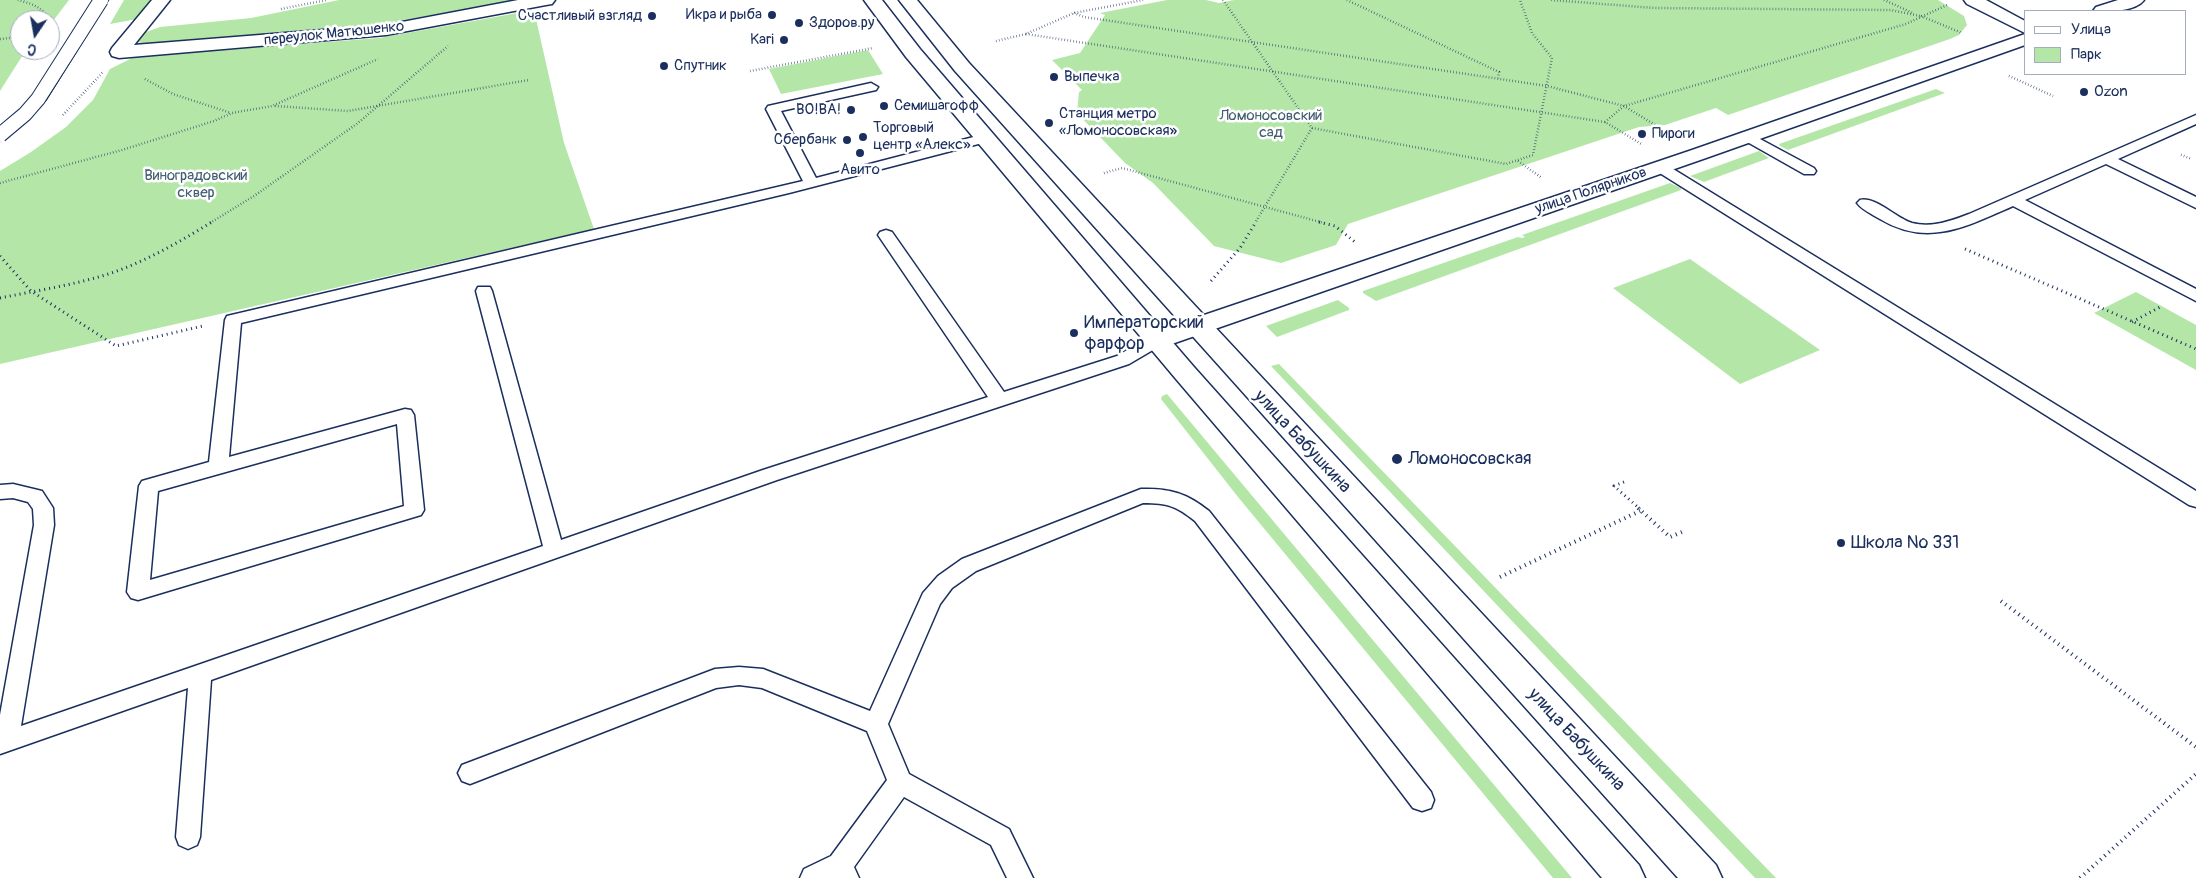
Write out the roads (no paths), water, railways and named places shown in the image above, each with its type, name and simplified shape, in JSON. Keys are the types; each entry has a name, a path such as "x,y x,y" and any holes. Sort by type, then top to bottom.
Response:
{"street":[{"name":"переулок Матюшенко","path":"161,0 119,52 348,35 386,30 545,0"},
{"path":"873,0 913,53 1157,340 1626,878"},
{"name":"улица Бабушкина","path":"908,0 962,67 1703,878"},
{"path":"1973,0 2024,27"},
{"path":"2105,10 2135,0"},
{"name":"улица Полярников","path":"1157,340 2024,39"}],"lane":[{"path":"0,135 26,114 38,99 101,0"},
{"path":"812,183 773,109 871,87"},
{"path":"1865,204 1905,225 1932,230 1954,225 2108,160 2196,119"},
{"path":"1747,136 1809,171"},
{"path":"218,467 232,320 812,183 985,138"},
{"path":"2108,160 2196,203"},
{"path":"1660,167 2196,500"},
{"path":"2013,200 2196,296"},
{"path":"886,235 1000,401"},
{"path":"484,291 554,551"},
{"path":"0,492 13,491 34,496 43,508 44,525 4,743 770,475 1122,360 1157,340"},
{"path":"405,415 414,510 138,592 149,486 218,467 405,415"},
{"path":"876,724 931,599 946,582 969,566 1141,496 1166,495 1184,501 1202,516 1422,800"},
{"path":"188,838 200,675"},
{"path":"470,773 706,682 739,676 763,679 876,724 900,782 1000,837 1020,878"},
{"path":"813,878 843,872 900,782"}],"tram line":[{"path":"0,129 28,101 40,85 94,0"},
{"path":"0,142 34,114 46,101 109,0"}],"place":[{"name":"Икра и рыба","path":"772,15"},
{"name":"Счастливый взгляд","path":"652,16"},
{"name":"Здоров.ру","path":"799,23"},
{"name":"Kari","path":"784,40"},
{"name":"Спутник","path":"664,66"},
{"name":"Выпечка","path":"1054,77"},
{"name":"Ozon","path":"2084,92"},
{"name":"Семишагофф","path":"884,106"},
{"name":"ВО!ВА!","path":"851,110"},
{"name":"Станция метро «Ломоносовская»","path":"1049,123"},
{"name":"Пироги","path":"1642,134"},
{"name":"Торговый центр «Алекс»","path":"863,137"},
{"name":"Сбербанк","path":"847,140"},
{"name":"Авито","path":"860,153"},
{"name":"Императорский фарфор","path":"1074,333"},
{"name":"Ломоносовская","path":"1397,459"},
{"name":"Школа № 331","path":"1841,543"}],"park label":[{"name":"Ломоносовский сад","path":"1271,124"},
{"name":"Виноградовский сквер","path":"196,184"}]}
